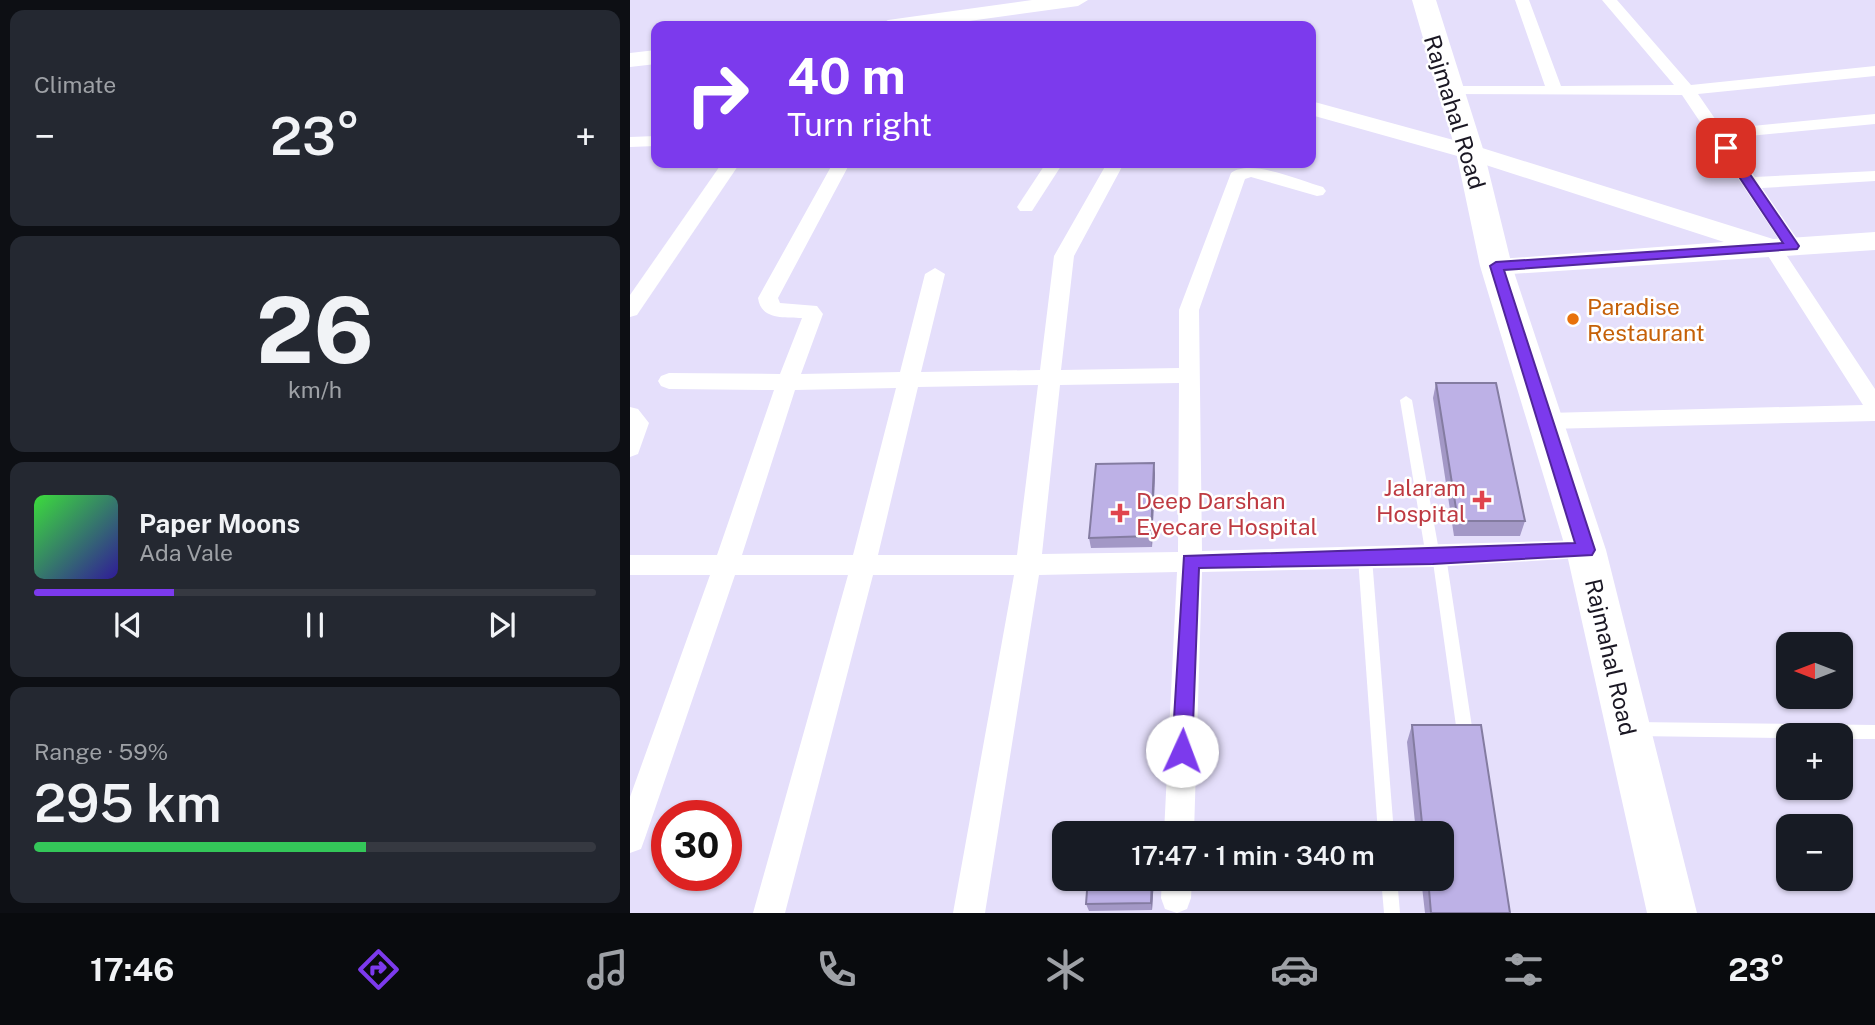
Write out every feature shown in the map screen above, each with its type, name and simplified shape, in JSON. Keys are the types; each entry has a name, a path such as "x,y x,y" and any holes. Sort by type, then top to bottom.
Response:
{"main road":[{"name":"Rajmahal Road","path":"1424,0 1470,152 1496,266 1586,550 1672,913"}],"street":[{"path":"929,21 995,6 1078,0"},
{"path":"1522,0 1555,91"},
{"path":"1609,0 1621,0"},
{"path":"1609,0 1687,90 1752,184 1782,247 1875,406"},
{"path":"995,6 1018,21"},
{"path":"630,60 651,58"},
{"path":"1450,91 1687,90 1875,71"},
{"path":"1316,109 1470,152 1782,247"},
{"path":"1717,134 1875,119"},
{"path":"630,142 651,141"},
{"path":"630,310 728,168"},
{"path":"630,838 727,563 770,428 813,314 810,311 776,310 769,305 768,298 838,168"},
{"path":"1026,207 1051,168"},
{"path":"969,913 1028,565 1063,256 1112,168"},
{"path":"1179,821 1190,561 1189,310 1237,177 1252,172 1317,191"},
{"path":"1752,184 1875,176"},
{"path":"1496,266 1875,241"},
{"path":"769,913 863,565 934,274"},
{"path":"669,381 788,382 1188,375"},
{"path":"1547,421 1875,413"},
{"path":"630,415 638,423 630,448"},
{"path":"630,565 1028,565 1586,550"}],"lane":[{"path":"1406,400 1436,556 1469,762"},
{"path":"1365,558 1385,821"},
{"path":"1629,729 1875,732"},
{"path":"1390,891 1392,913"}],"building":[{"path":"1436,383 1496,383 1525,521 1458,521"},
{"path":"1154,463 1151,536 1089,538 1096,464"},
{"path":"1412,725 1481,725 1510,913 1431,913 1429,891 1454,891 1454,821 1422,821"},
{"path":"1087,891 1151,891 1151,903 1086,904"}],"place":[{"name":"Paradise Restaurant","path":"1573,319"},
{"name":"Jalaram Hospital","path":"1482,500"},
{"name":"Deep Darshan Eyecare Hospital","path":"1120,513"}],"route":[{"path":"1182,751 1190,561 1586,550 1496,266 1793,246 1726,148"}]}
